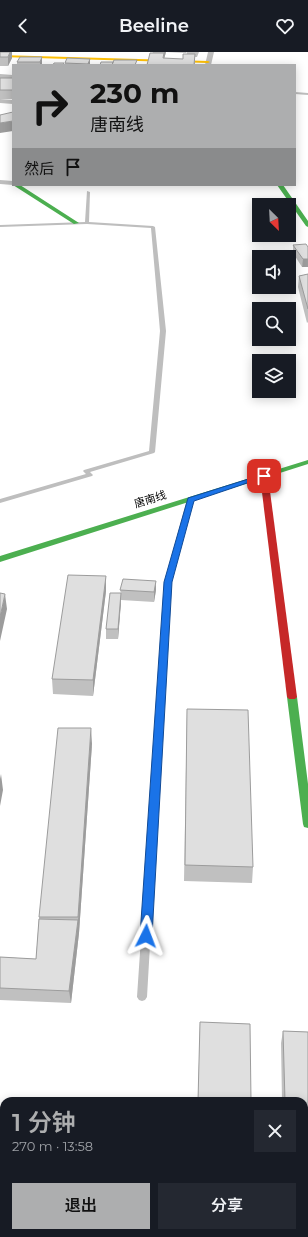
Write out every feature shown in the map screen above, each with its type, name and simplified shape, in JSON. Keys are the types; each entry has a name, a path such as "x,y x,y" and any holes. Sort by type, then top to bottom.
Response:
{"street":[{"path":"0,56 208,64 211,52"},
{"path":"0,76 12,77"},
{"path":"0,101 12,102"},
{"path":"0,182 12,183"},
{"path":"18,186 76,223"},
{"path":"281,186 308,225"},
{"name":"唐南线","path":"0,559 308,462"},
{"path":"264,476 308,824"}],"lane":[{"path":"296,93 308,94"},
{"path":"87,223 88,192"},
{"path":"0,226 87,223 153,227 163,331 152,452 86,471 90,476 0,501"},
{"path":"142,997 168,582 190,499"}],"building":[{"path":"0,52 10,52 8,57 0,57"},
{"path":"150,53 164,53 163,58 183,59 183,54 195,54 194,64 147,64"},
{"path":"20,57 42,57 40,62 17,62"},
{"path":"67,58 90,59 88,64 65,63"},
{"path":"114,60 137,60 135,64 112,64"},
{"path":"101,62 113,62 112,64 100,64"},
{"path":"0,78 12,78 12,90 0,90"},
{"path":"12,112 12,121 0,123 0,115"},
{"path":"306,244 308,247 308,259 303,259 293,245"},
{"path":"308,274 308,309 299,276"},
{"path":"68,575 106,576 93,680 52,679"},
{"path":"123,579 156,581 154,592 120,590"},
{"path":"0,593 5,594 0,617"},
{"path":"110,593 121,593 118,629 106,629"},
{"path":"187,709 248,710 253,867 185,865"},
{"path":"58,728 91,728 78,917 39,917"},
{"path":"39,919 78,920 69,991 0,988 0,957 36,959"},
{"path":"200,1022 250,1024 251,1097 198,1097"},
{"path":"283,1031 308,1032 308,1097 285,1097"}],"traffic: fast":[{"path":"18,186 76,223"},
{"path":"281,186 308,225"},
{"path":"0,559 308,462"},
{"path":"292,697 308,824"}],"traffic: slow":[{"path":"0,56 208,62"}],"traffic: jam":[{"path":"264,476 292,697"}],"route":[{"path":"146,936 168,582 190,499 264,476"}]}
